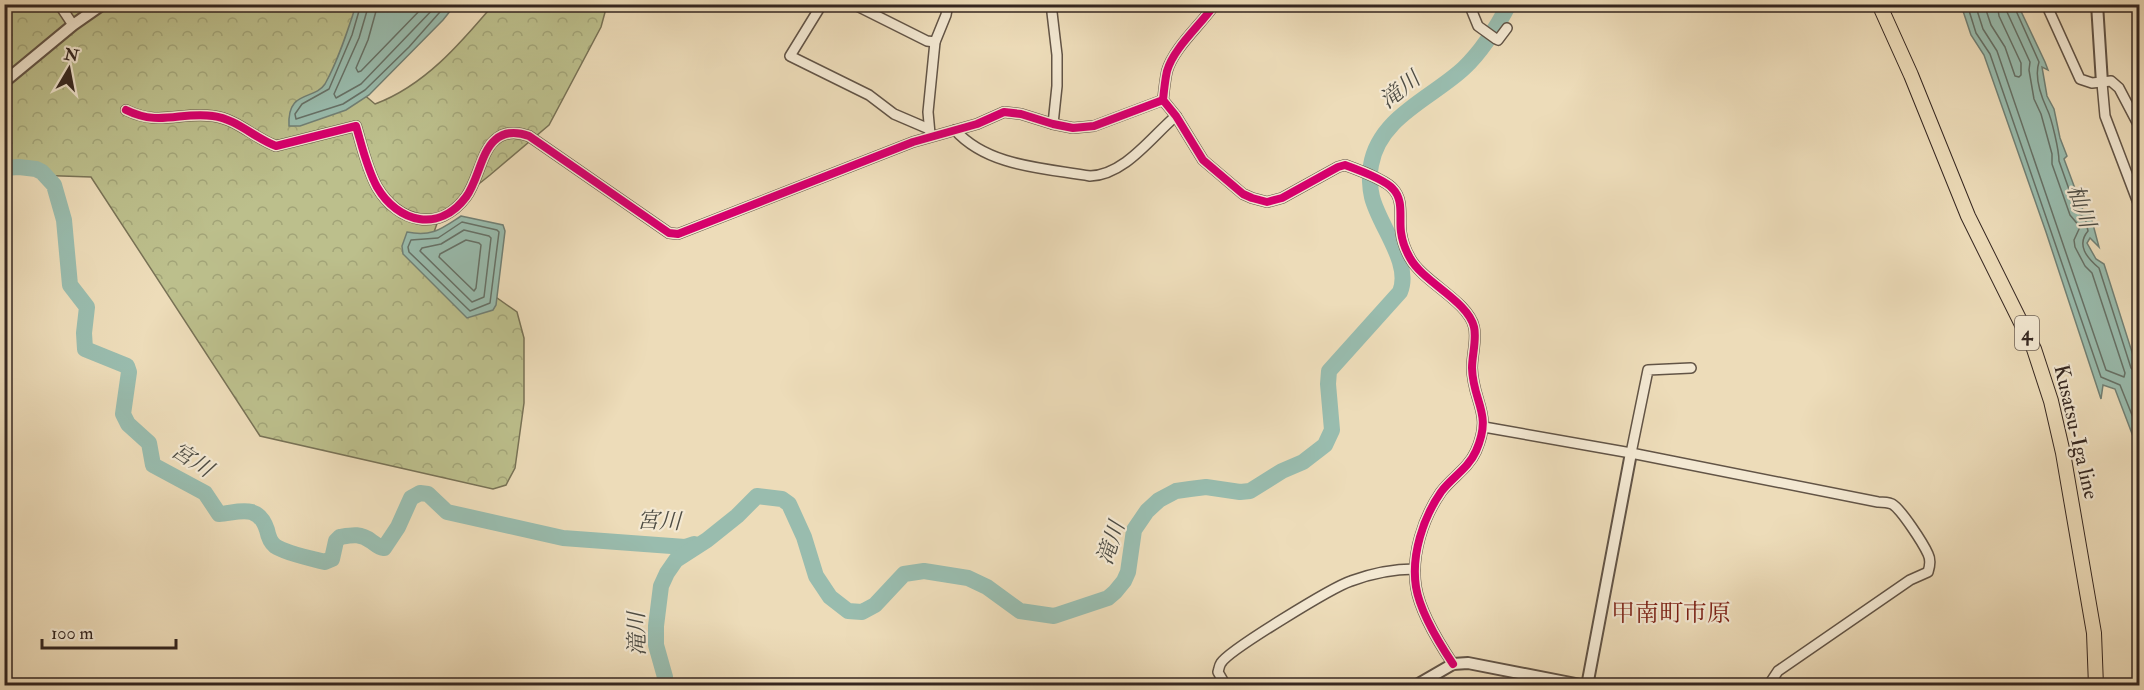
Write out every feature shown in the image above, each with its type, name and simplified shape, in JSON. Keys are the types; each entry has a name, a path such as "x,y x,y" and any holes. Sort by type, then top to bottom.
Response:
{"main road":[{"name":"Kusatsu-Iga line","path":"1879,4 1911,75 1968,216 2034,350 2051,401 2063,453 2094,633 2096,686"}],"street":[{"path":"59,4 73,25"},
{"path":"4,82 73,25 103,4"},
{"path":"822,4 790,56 869,95 894,114 930,133"},
{"path":"853,4 927,41 934,42"},
{"path":"930,133 928,112 934,42 946,15 948,4"},
{"path":"1051,4 1057,55 1053,124"},
{"path":"1215,4 1180,47 1168,70 1163,100 1176,116 1203,160 1243,194 1267,202 1282,198 1338,166 1345,165 1386,183 1395,190 1400,202 1401,234 1410,259 1469,315 1475,329 1472,368 1474,385 1484,417 1484,427 1476,452 1464,470 1443,490 1430,510 1422,529 1415,570 1416,588 1424,610 1438,640 1453,664"},
{"path":"1469,4 1481,29 1496,39 1498,40 1507,28"},
{"path":"2046,4 2080,79 2092,83 2111,81 2119,88 2139,128"},
{"path":"2097,4 2105,116 2139,208"},
{"path":"126,110 150,119 212,115 237,124 276,146 356,126 375,185 382,195 407,215 430,221 441,218 466,196 494,140 511,133 520,133 529,136 669,233 678,234 930,133 977,124 1004,112 1021,114 1073,128 1094,126 1163,100"},
{"path":"955,130 962,138 986,154 1009,162 1102,176 1146,146 1176,116"},
{"path":"1415,686 1453,664 1485,666 1587,686 1648,370 1691,368"},
{"path":"1484,427 1631,453 1894,505 1929,555 1928,572 1910,580 1778,671 1768,686"},
{"path":"1226,686 1218,672 1221,663 1246,644 1315,600 1349,581 1403,569 1415,570"}],"green space":[{"path":"15,4 383,5 362,93 375,104 393,96 425,75 454,49 493,5 607,5 601,27 549,125 440,215 433,235 476,283 517,312 524,338 524,403 515,468 506,485 493,489 260,436 91,177 33,175 7,164 4,158 4,16"}],"water":[{"path":"356,5 455,5 369,95 346,110 300,126 289,126 292,106 320,89 330,75"},
{"name":"杣川","path":"1961,5 2018,5 2045,62 2048,70 2042,67 2047,96 2054,109 2060,138 2067,156 2064,159 2083,210 2090,213 2099,247 2090,238 2087,243 2096,259 2104,264 2139,374 2139,452 2115,389 2103,385 2101,399 1984,55 1971,35"},
{"path":"461,216 503,225 505,231 496,305 493,310 467,318 403,254 402,246 407,232 430,233"}],"waterway":[{"name":"滝川","path":"663,686 665,677 656,645 656,626 661,586 667,573 676,560 707,540 737,516 757,496 782,499 789,504 804,537 816,576 830,597 848,611 862,612 875,605 904,574 924,571 968,578 987,587 1020,611 1054,616 1108,598 1115,592 1128,572 1134,530 1147,511 1159,500 1176,491 1206,487 1240,492 1250,491 1282,471 1303,462 1325,445 1332,430 1329,371 1400,292 1403,281 1398,257 1371,194 1370,169 1376,148 1384,134 1408,110 1451,79 1471,61 1489,38 1509,4"},
{"name":"宮川","path":"4,168 36,169 54,185 64,220 70,285 87,307 85,349 127,366 129,372 123,414 128,424 149,443 153,465 205,493 219,514 253,512 263,521 272,543 280,549 325,562 332,559 336,541 340,537 360,536 384,548 398,527 411,498 420,493 428,494 447,512 563,538 685,547 694,544"}],"cycle path":[{"path":"1215,4 1170,62 1163,100 1176,116 1203,160 1243,194 1267,202 1282,198 1345,165 1384,182 1399,198 1402,235 1410,258 1416,267 1455,300 1470,318 1474,327 1472,368 1475,390 1481,408 1483,427 1481,438 1469,463 1445,487 1429,513 1420,537 1415,562 1418,597 1436,637 1453,664"},
{"path":"126,110 138,115 160,118 191,115 222,118 276,146 356,126 377,187 396,209 419,219 444,216 466,197 486,152 495,140 512,133 529,136 669,233 678,234 913,142 977,124 1004,112 1021,114 1073,128 1094,126 1163,100"}],"district":[{"name":"甲南町市原","path":"1671,613"}]}
